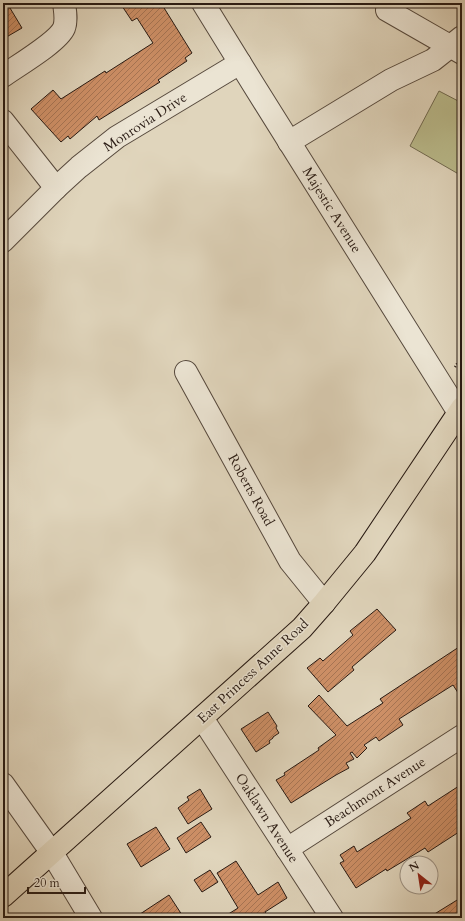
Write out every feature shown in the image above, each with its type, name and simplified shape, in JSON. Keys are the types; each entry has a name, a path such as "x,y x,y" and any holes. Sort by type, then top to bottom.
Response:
{"main road":[{"name":"East Princess Anne Road","path":"3,896 302,628 365,553 461,412"}],"street":[{"path":"3,76 57,38 64,28 66,15 64,3"},
{"name":"Majestic Avenue","path":"203,3 289,142 461,412"},
{"path":"387,10 458,45"},
{"path":"289,142 391,80 433,60 458,45"},
{"name":"Monrovia Drive","path":"3,241 56,188 116,137 240,63"},
{"path":"3,121 56,188"},
{"name":"Roberts Road","path":"186,372 290,561 324,603"},
{"name":"Oaklawn Avenue","path":"202,718 332,918"},
{"name":"Beachmont Avenue","path":"287,849 462,736"},
{"path":"3,784 52,853 90,918"}],"green space":[{"path":"439,91 462,103 462,176 410,146"}],"building":[{"path":"3,3 7,3 22,28 3,39"},
{"path":"120,3 161,3 192,53 185,58 187,61 158,80 160,82 99,120 97,116 70,139 68,136 61,142 31,109 53,90 61,99 153,43 137,18 132,21"},
{"path":"377,609 396,630 352,667 354,670 328,692 307,668 320,658 323,661 353,635 350,631"},
{"path":"462,645 462,699 453,685 399,719 403,725 379,741 376,737 364,745 367,748 357,758 352,752 350,753 354,759 346,763 349,768 291,803 276,780 319,750 318,748 336,735 308,706 319,695 347,726 383,703 380,699"},
{"path":"268,712 277,726 276,728 279,733 269,741 270,743 256,752 241,729"},
{"path":"462,784 462,830 428,852 425,848 413,855 399,855 399,864 387,871 386,869 356,888 340,863 344,861 340,855 354,846 357,852 411,818 407,813 425,801 428,806"},
{"path":"200,789 212,809 188,824 178,808 189,800 187,797"},
{"path":"201,822 211,837 186,853 177,838"},
{"path":"156,827 170,849 141,867 127,844"},
{"path":"236,861 258,895 278,882 287,898 265,912 269,918 222,918 238,908 217,873"},
{"path":"210,870 218,882 202,892 194,880"},
{"path":"169,895 184,918 134,918"},
{"path":"462,897 462,918 428,918"}]}
